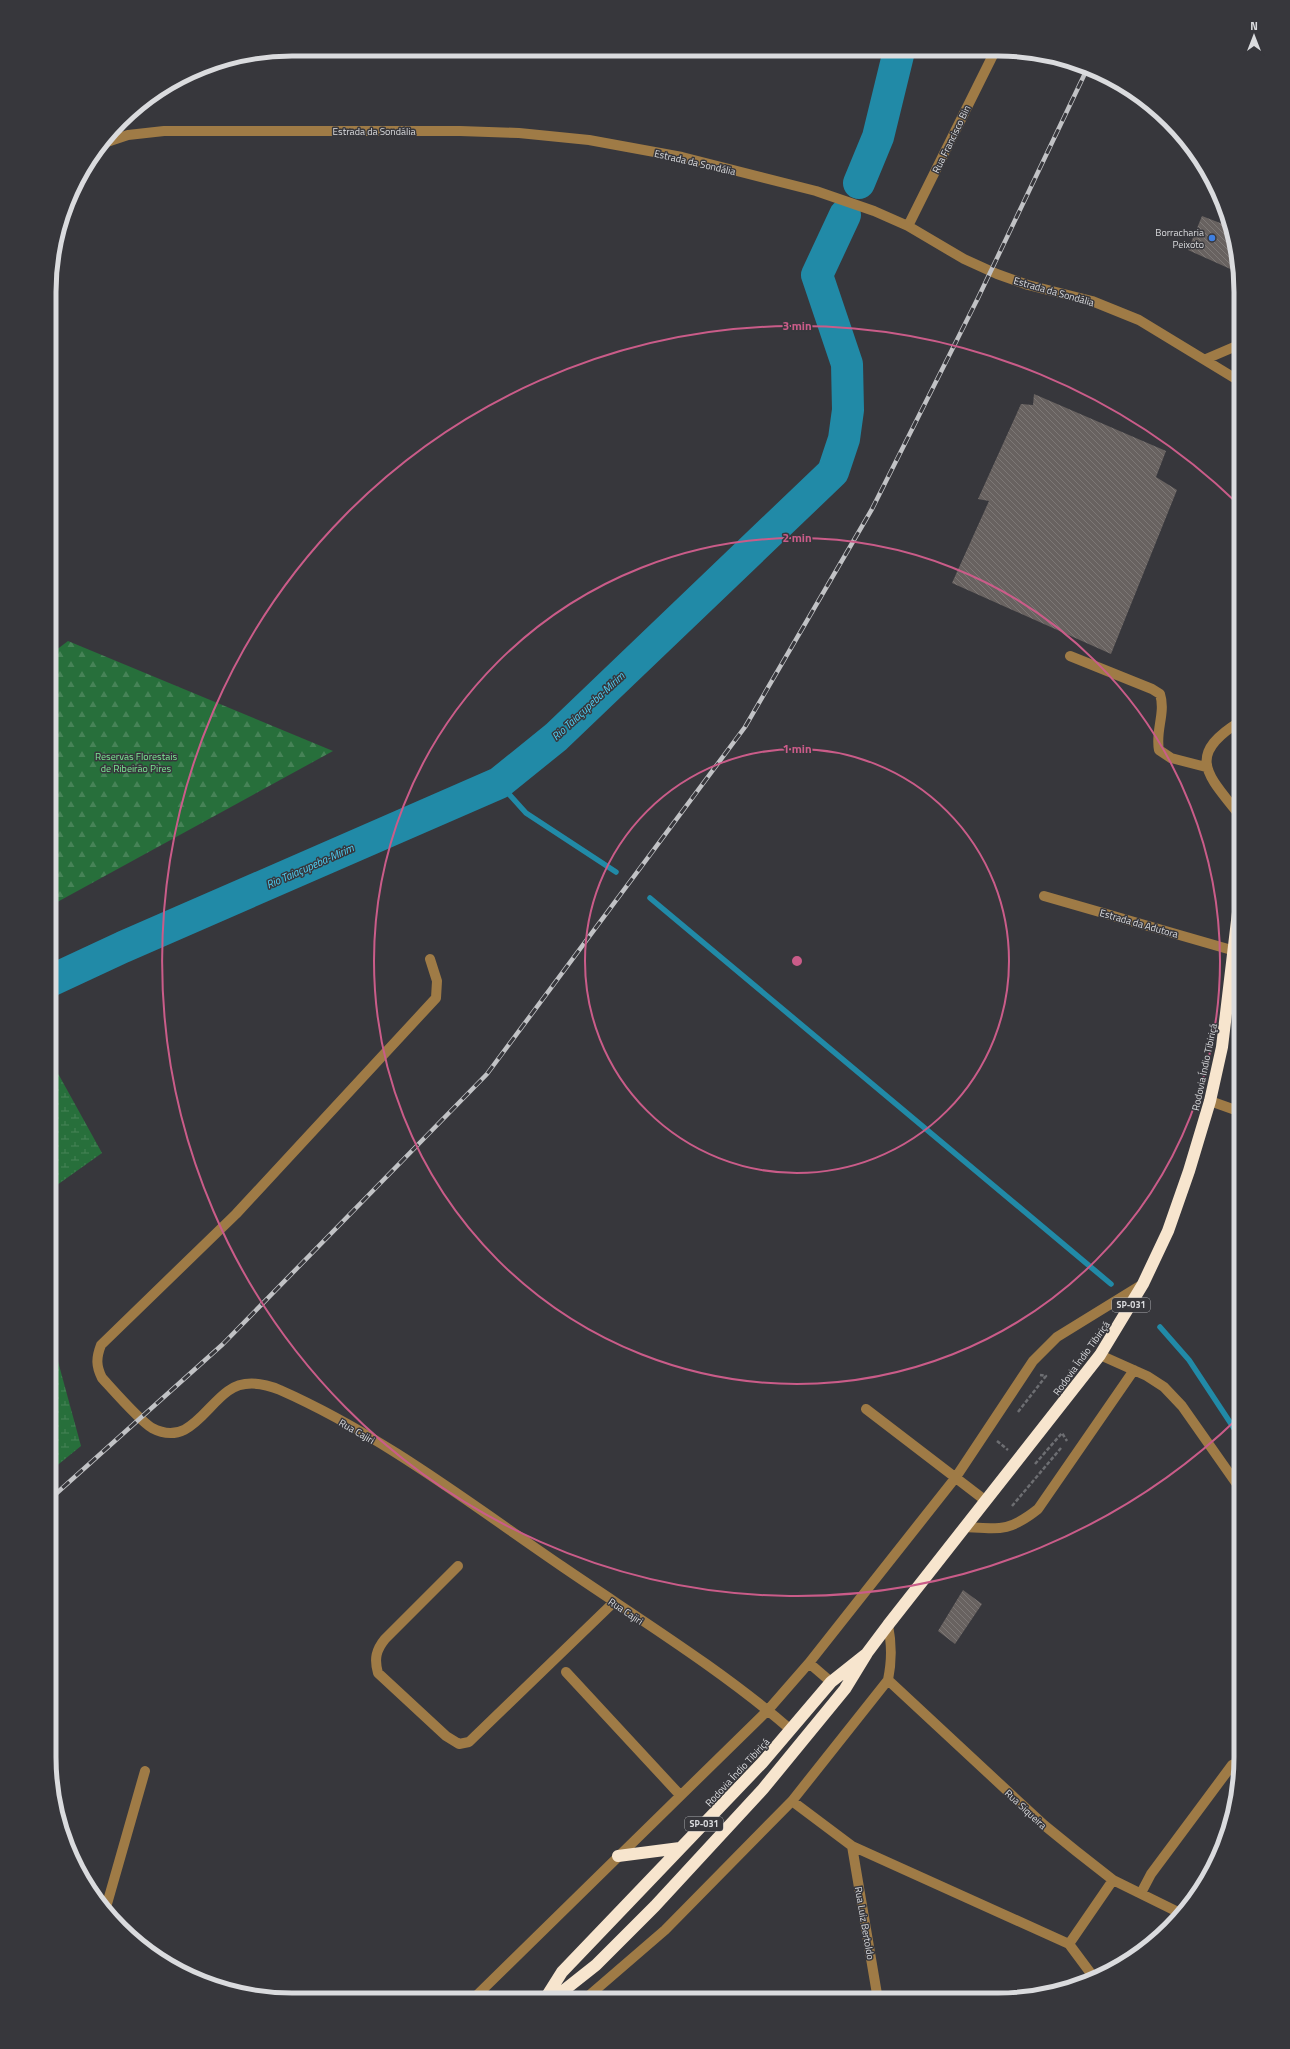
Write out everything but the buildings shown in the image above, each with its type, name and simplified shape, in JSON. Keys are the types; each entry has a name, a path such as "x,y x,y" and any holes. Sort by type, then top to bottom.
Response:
{"highway":[{"name":"Rodovia Índio Tibiriçá","path":"562,1993 575,1983 655,1906 763,1789 845,1689 888,1625 1100,1355 1143,1284 1168,1232 1189,1171 1210,1101 1234,996"},
{"name":"Rodovia Índio Tibiriçá","path":"548,1993 562,1972 762,1764 831,1682 868,1653"},
{"path":"618,1856 680,1848"}],"street":[{"name":"Rua Francisco Bin","path":"908,226 993,56"},
{"name":"Estrada da Sondália","path":"111,141 128,135 150,132 219,129 460,131 519,133 589,140 682,157 816,191 874,211 908,226 964,259 997,274 1028,285 1092,301 1138,320 1206,359 1234,377"},
{"path":"1206,359 1234,347"},
{"path":"1070,656 1152,689 1160,694 1162,710 1158,736 1158,750 1172,758 1206,767"},
{"path":"1234,726 1219,737 1210,747 1206,767 1218,787 1234,809"},
{"name":"Estrada da Adutora","path":"1044,896 1234,951"},
{"name":"Rua Cajiri","path":"430,959 437,982 436,998 236,1214 101,1345 96,1357 97,1369 107,1383 150,1427 163,1432 172,1433 193,1425 227,1391 238,1386 248,1384 262,1384 278,1390 351,1426 414,1465 614,1602 768,1710 791,1730"},
{"path":"1210,1101 1234,1110"},
{"path":"478,1993 768,1710 809,1663 956,1477 1033,1361 1044,1349 1057,1337 1143,1284"},
{"path":"1100,1355 1134,1370 1164,1386 1182,1406 1234,1480"},
{"path":"965,1527 1002,1529 1022,1522 1038,1509 1134,1370"},
{"path":"866,1408 986,1501"},
{"path":"458,1566 378,1647 375,1664 378,1673 446,1736 459,1744 468,1742 614,1602"},
{"path":"592,1993 665,1930 792,1801 888,1680 892,1663 892,1646 888,1625"},
{"path":"809,1663 831,1682"},
{"path":"566,1672 680,1795"},
{"name":"Rua Siqueira","path":"888,1680 1044,1825 1113,1880 1177,1912"},
{"path":"1141,1893 1152,1874 1234,1764"},
{"path":"107,1904 145,1771"},
{"path":"792,1801 852,1846 1069,1944 1091,1974"},
{"name":"Rua Luiz Bertoldo","path":"852,1846 877,1993"},
{"path":"1069,1944 1113,1880"}],"green space":[{"name":"Reservas Florestais de Ribeirão Pires","path":"68,641 333,751 56,903 56,650"},
{"path":"56,1070 102,1153 56,1186"},
{"path":"56,1354 81,1446 56,1466"}],"waterway":[{"name":"Rio Taiaçupeba-Mirim","path":"859,183 878,137 898,56"},
{"name":"Rio Taiaçupeba-Mirim","path":"56,978 123,947 499,783 556,737 833,472 844,439 848,410 847,364 817,275 845,215"},
{"path":"499,783 526,813 616,872"},
{"path":"650,898 1111,1284"},
{"path":"1160,1327 1189,1360 1234,1428"}],"railway":[{"path":"56,1494 223,1344 487,1074 745,727 872,509 978,298 1085,73"}],"place":[{"name":"Borracharia Peixoto","path":"1212,238"}]}
